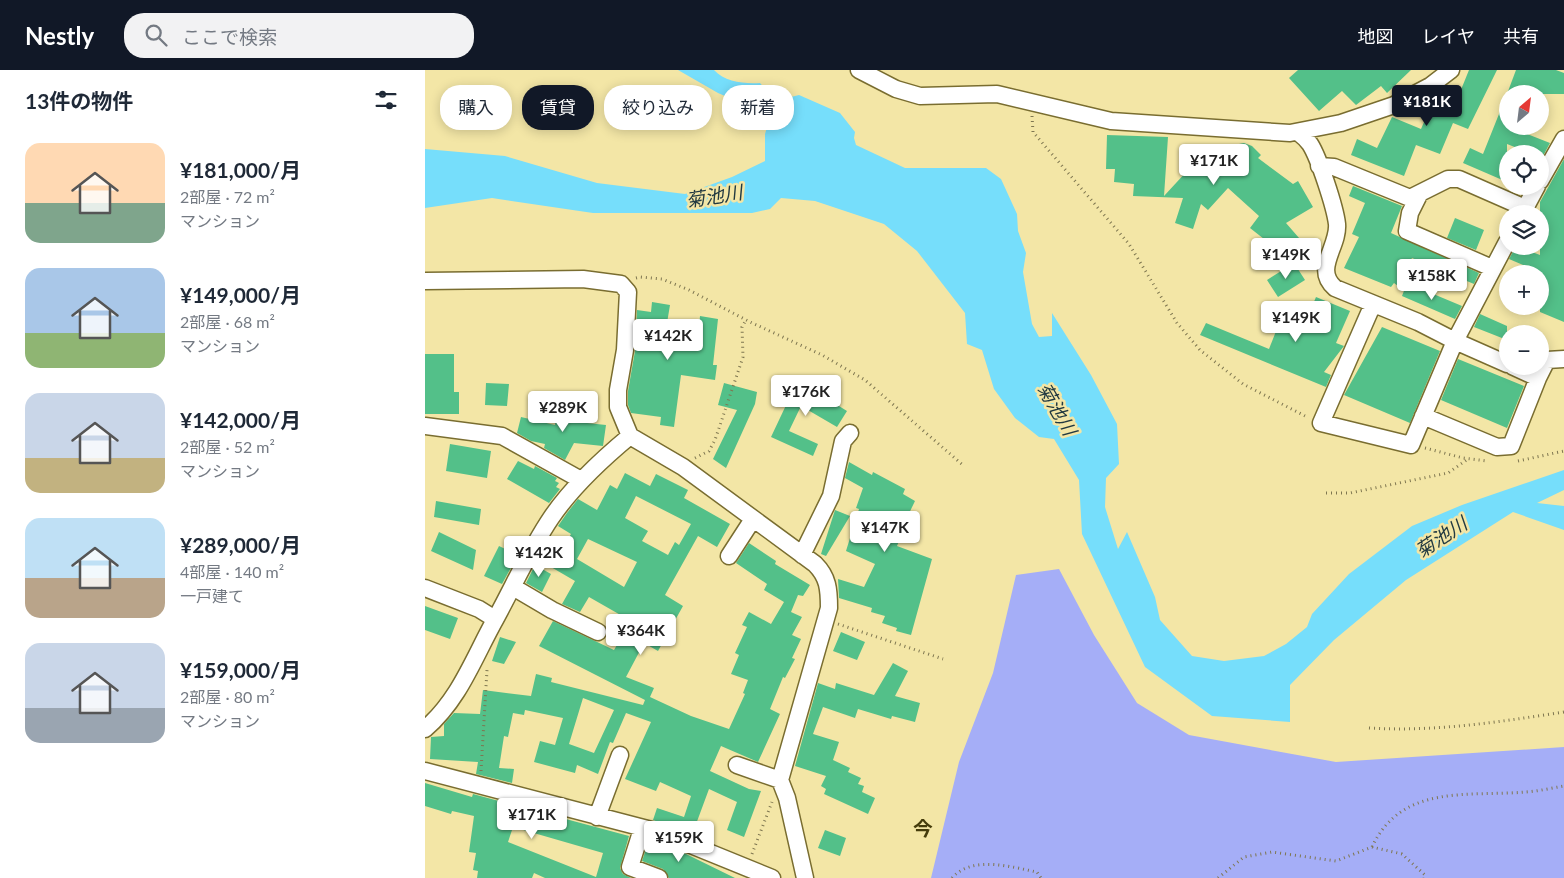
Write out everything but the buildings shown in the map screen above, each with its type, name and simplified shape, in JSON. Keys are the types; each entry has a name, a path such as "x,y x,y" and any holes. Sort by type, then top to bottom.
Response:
{"street":[{"path":"859,70 896,89 920,96 997,94 1111,121 1188,128 1299,133 1341,123 1394,106 1430,86 1451,70"},
{"path":"1299,133 1310,144 1319,166 1337,225 1325,267 1329,283 1335,288 1418,322 1499,360"},
{"path":"1549,165 1564,138"},
{"path":"1319,166 1334,167 1411,198 1448,179 1459,179 1512,205"},
{"path":"1420,193 1410,213 1407,232 1492,268"},
{"path":"1373,304 1321,423 1411,444 1455,340 1500,255"},
{"path":"425,281 469,278 560,281 583,279 621,284 628,292 625,350 618,390 618,407 630,436 683,467 824,573 829,587 829,608 780,780 787,798 805,878"},
{"path":"1423,416 1497,446 1511,446 1547,360 1564,359"},
{"path":"1532,375 1538,378"},
{"path":"425,426 502,436 581,480"},
{"path":"802,555 831,496 843,441 850,433"},
{"path":"425,729 451,702 479,653 536,541 552,516 581,480 630,436"},
{"path":"729,556 753,520"},
{"path":"513,587 552,610 598,632"},
{"path":"425,588 479,609 495,619"},
{"path":"597,817 620,755"},
{"path":"737,765 780,780"},
{"path":"425,771 659,832 772,878"},
{"path":"642,829 629,872 659,878"}],"path":[{"path":"1035,102 1031,120 1033,132 1129,244 1177,323 1200,350 1243,384 1321,423"},
{"path":"621,284 640,276 662,279 689,290 746,320 822,355 865,380 964,466"},
{"path":"683,467 687,462 709,451 715,440 743,357 742,327 746,320"},
{"path":"1326,493 1350,493 1447,473 1468,459"},
{"path":"825,622 924,651 943,659"},
{"path":"479,653 488,660 479,786"},
{"path":"1369,728 1414,731 1497,722 1564,712"},
{"path":"746,868 780,780"},
{"path":"1371,848 1379,831 1392,817 1413,805 1445,795 1527,792 1564,786"},
{"path":"1218,878 1244,857 1273,852 1336,861 1371,848 1402,854 1425,875 1424,878"},
{"path":"952,878 958,871 977,863 1037,872 1041,878"}],"shaded area":[{"path":"1059,569 1094,635 1137,703 1189,735 1336,762 1564,747 1564,878 931,878 959,762 993,673 1016,575"}],"water":[{"path":"678,70 714,70 729,80 760,83 762,85 722,85 722,95 712,90 712,85 704,85"},
{"name":"菊池川","path":"799,95 840,113 855,132 856,145 905,168 986,168 1001,179 1017,214 1018,231 1026,253 1023,272 1032,324 1039,337 1052,336 1052,313 1091,375 1117,424 1119,464 1106,478 1105,507 1118,549 1127,532 1155,597 1160,620 1192,656 1224,661 1264,656 1286,644 1307,627 1312,614 1349,574 1412,526 1462,505 1564,470 1564,490 1537,503 1564,506 1564,530 1513,512 1406,580 1334,640 1290,685 1290,722 1212,716 1145,667 1082,534 1079,480 1054,439 1039,437 1015,418 994,389 982,350 967,344 965,313 917,251 884,224 815,201 781,198 770,209 752,213 593,213 492,198 425,208 425,149 505,156 597,183 685,194 732,177 765,161 766,130 794,130 794,96"}],"district":[{"name":"今","path":"923,829"}]}
